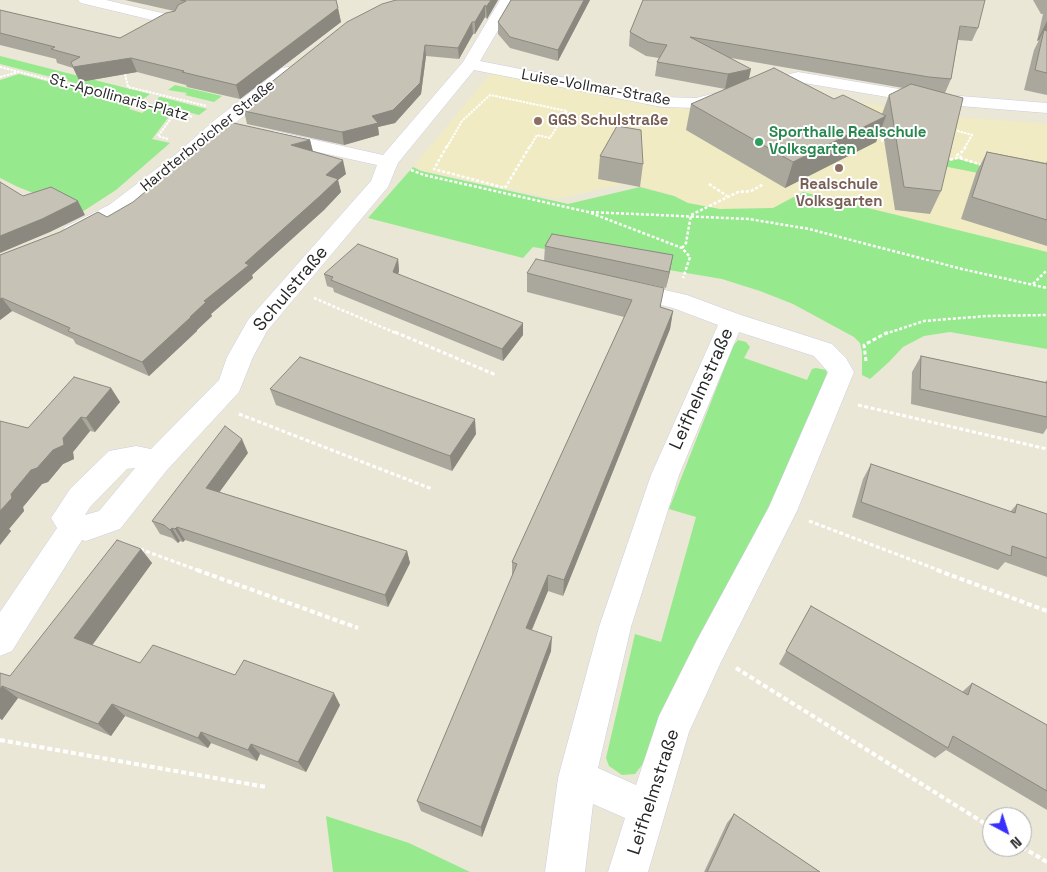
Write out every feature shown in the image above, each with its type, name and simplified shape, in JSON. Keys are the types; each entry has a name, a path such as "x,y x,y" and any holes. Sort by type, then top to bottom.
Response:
{"street":[{"path":"86,0 173,20"},
{"name":"Schulstraße","path":"109,520 157,462 230,385 240,357 258,326 381,183 388,162 470,64 508,0"},
{"name":"Hardterbroicher Straße","path":"59,239 116,210 231,123 304,59"},
{"name":"Luise-Vollmar-Straße","path":"470,64 662,102 697,103 798,77 924,98 1047,108"},
{"path":"257,134 388,162"},
{"path":"605,285 679,301 732,321"},
{"name":"Leifhelmstraße","path":"566,872 577,778 615,627 665,475 732,321 823,350 837,364 836,386 782,511 709,650 672,729 628,872"},
{"path":"109,520 86,528 74,527 66,518 80,498 119,459 136,457 157,462"},
{"path":"0,640 74,527"},
{"path":"577,778 648,810"}],"path":[{"name":"St.-Apollinaris-Platz","path":"0,67 176,112 231,123"},
{"name":"St.-Apollinaris-Platz","path":"0,77 19,72"},
{"path":"125,74 128,87 231,123"},
{"path":"490,95 566,111 550,138 538,135 505,188 434,169 462,121 490,95"},
{"path":"959,158 961,157 957,155 963,151 972,135 937,125 937,115 926,114 924,117 881,140 924,161 945,161 959,158 991,167"},
{"path":"388,162 424,175 588,212 682,248 690,257 683,277 679,301"},
{"path":"709,184 728,196"},
{"path":"692,215 728,196 738,192 751,191 764,184"},
{"path":"588,212 692,215 749,219 809,230 1047,288"},
{"path":"682,248 686,243 692,215"},
{"path":"1033,285 1047,270"},
{"path":"290,288 496,375"},
{"path":"836,386 866,364 864,345 890,331 924,321 987,316 1047,315"},
{"path":"836,386 1047,449"},
{"path":"212,404 432,489"},
{"path":"782,511 1047,611"},
{"path":"109,520 115,540 358,628"},
{"path":"709,650 982,822"},
{"path":"0,740 266,787"},
{"path":"1032,853 1047,862"}],"shaded area":[{"name":"Realschule Volksgarten","path":"492,72 685,109 699,109 799,93 954,117 1047,124 1047,252 803,192 774,208 720,209 688,203 675,196 640,186 622,184 557,199 421,170 414,166"}],"green space":[{"path":"0,56 150,94 142,100 0,64"},
{"path":"19,74 135,104 129,109 142,113 149,108 171,114 152,139 170,143 116,190 82,212 18,187 0,178 0,80"},
{"path":"175,85 222,96 214,102 185,95 187,93 168,90"},
{"path":"159,97 207,109 199,115 154,103"},
{"path":"958,159 1044,183 1043,186 928,163"},
{"path":"413,167 421,171 568,204 640,187 674,196 688,203 720,209 773,208 803,192 1047,252 1047,349 950,332 924,336 903,347 870,379 862,375 862,352 860,343 854,337 793,304 760,291 722,279 533,247 523,258 368,218"},
{"path":"738,340 746,342 750,347 744,358 807,380 812,369 816,368 826,370 828,377 769,506 664,712 642,765 635,774 622,775 609,766 606,758 635,634 661,642 696,517 669,509 733,346"},
{"path":"326,816 409,843 470,872 333,872"}],"building":[{"path":"181,0 336,0 338,8 236,85 131,58 73,67 71,62 80,57 51,49 55,47 0,33 0,10 120,38 166,13 175,11 178,5 186,1"},
{"path":"396,0 491,0 486,7 485,5 475,22 472,22 458,48 425,45 420,83 393,110 372,116 378,123 342,132 244,111 265,93 259,92 347,22 382,4"},
{"path":"511,0 584,0 558,50 510,37 498,22"},
{"path":"643,0 985,0 978,28 960,26 951,79 929,77 690,37 751,69 728,74 657,62 667,45 648,42 630,32"},
{"path":"1044,30 1047,31 1047,73 1035,70"},
{"path":"774,68 834,99 843,95 886,116 793,162 691,104"},
{"path":"911,84 963,98 941,191 904,187 889,95"},
{"path":"229,122 310,140 291,145 343,160 326,175 338,179 245,263 249,265 204,301 206,302 191,317 142,362 68,331 70,328 2,298 0,299 0,255 60,232 98,212 107,217 133,202"},
{"path":"617,126 641,130 643,164 600,156"},
{"path":"987,152 1047,164 1047,220 972,197"},
{"path":"0,182 23,196 51,187 78,201 42,219 0,236"},
{"path":"552,234 673,255 669,272 545,246"},
{"path":"358,244 398,259 393,272 523,323 502,349 331,280 333,277 324,274"},
{"path":"536,259 664,288 660,307 673,311 564,580 548,575 526,628 552,637 481,827 417,801 517,564 512,562 632,300 527,273"},
{"path":"921,356 1047,383 1047,417 920,389"},
{"path":"300,357 475,419 450,456 270,389"},
{"path":"74,377 111,388 86,418 81,417 63,438 64,445 53,450 37,468 31,470 11,494 12,498 0,511 0,421 28,428"},
{"path":"225,426 242,439 206,488 407,551 385,595 177,527 170,530 164,525 152,521"},
{"path":"871,464 1015,513 1017,504 1047,514 1047,558 1012,546 1011,556 861,502"},
{"path":"117,540 141,549 74,638 140,663 153,645 235,675 244,660 334,693 298,762 251,744 248,750 201,732 198,738 112,704 98,724 2,686 0,689 0,673 10,676"},
{"path":"811,606 968,695 972,683 1047,725 1047,791 953,736 948,748 786,651"},
{"path":"734,814 820,872 707,872"}],"place":[{"name":"GGS Schulstraße","path":"538,121"},
{"name":"Sporthalle Realschule Volksgarten","path":"759,142"},
{"name":"Realschule Volksgarten","path":"839,168"}]}
